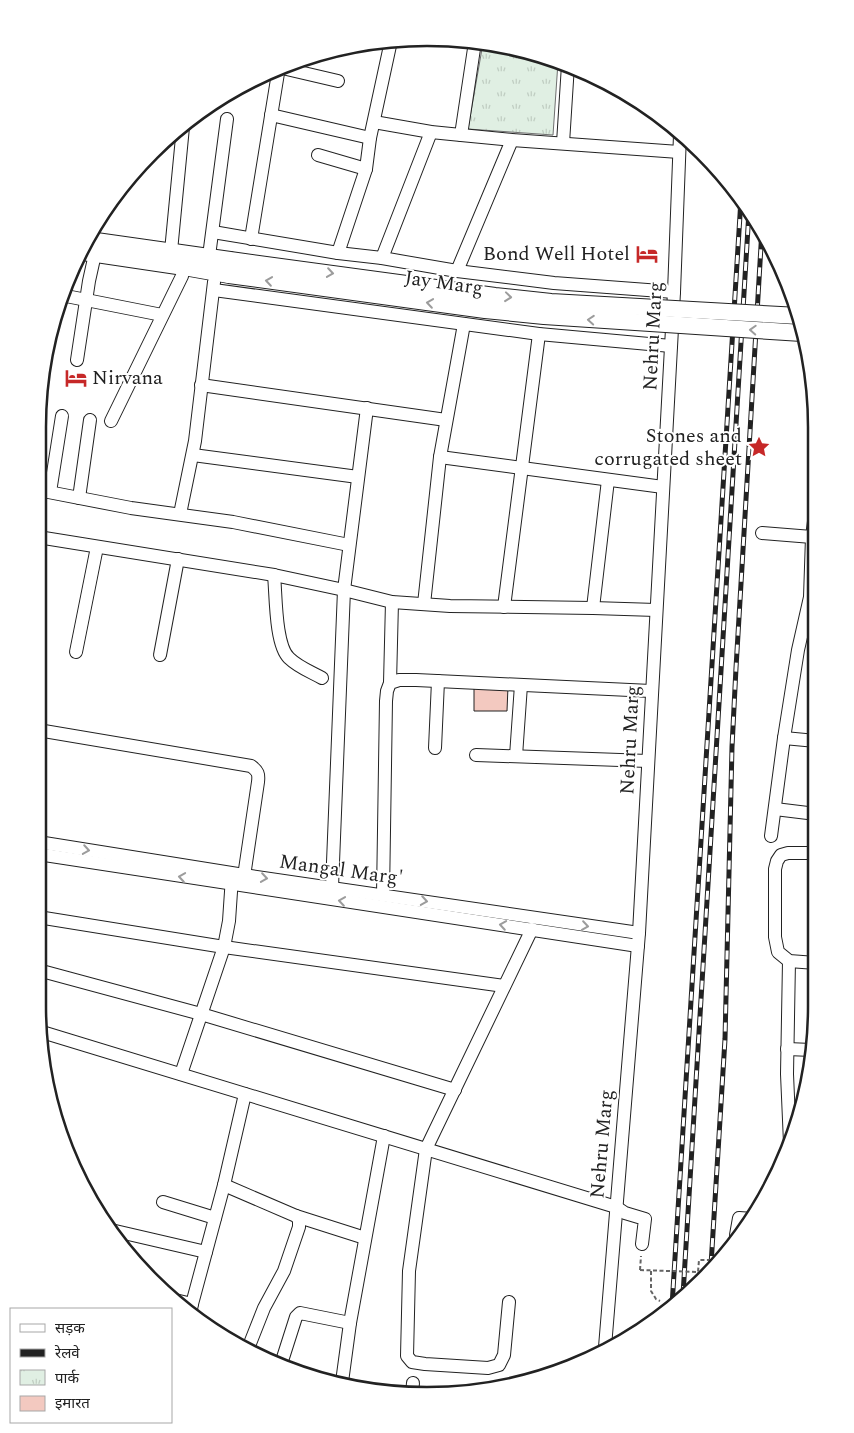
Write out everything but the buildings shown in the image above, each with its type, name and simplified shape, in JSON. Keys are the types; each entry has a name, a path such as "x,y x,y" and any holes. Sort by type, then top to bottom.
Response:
{"main road":[{"name":"Jay Marg","path":"93,244 209,256 224,269 484,310 544,316 796,333"},
{"name":"Jay Marg","path":"93,245 184,267 224,269 551,302 791,316"}],"street":[{"path":"338,253 366,169 370,138 388,49"},
{"path":"461,135 474,50"},
{"path":"293,70 338,81"},
{"path":"563,143 567,73"},
{"path":"251,238 277,77"},
{"path":"271,115 370,138"},
{"path":"209,256 228,120"},
{"path":"374,122 461,135 678,152"},
{"path":"382,258 431,132"},
{"path":"171,251 182,136"},
{"path":"457,271 512,140"},
{"name":"Nehru Marg","path":"605,1342 638,940 674,292 679,142"},
{"path":"318,155 366,169"},
{"path":"213,232 457,271 554,283 674,292"},
{"path":"77,360 86,300 88,254"},
{"path":"111,421 182,276 184,267"},
{"path":"180,514 193,454 214,290 224,269"},
{"path":"214,290 539,334 671,346"},
{"path":"69,297 162,315"},
{"path":"424,604 440,457 464,324"},
{"path":"504,607 539,334"},
{"path":"201,385 446,420"},
{"path":"332,888 344,590 367,408"},
{"path":"46,483 62,416"},
{"path":"79,498 90,420"},
{"path":"193,454 358,476"},
{"path":"440,457 663,487"},
{"path":"594,608 608,480"},
{"path":"46,491 131,508 233,522 349,545"},
{"path":"762,533 808,537"},
{"path":"46,538 274,575 392,602 504,607 656,610"},
{"path":"76,652 96,546"},
{"path":"160,655 178,559"},
{"path":"274,575 278,628 284,652 294,662 322,678"},
{"path":"383,895 386,701 390,683 392,602"},
{"path":"771,836 798,650 808,629"},
{"path":"390,683 399,680 438,681 651,691"},
{"path":"434,748 438,681"},
{"path":"516,756 521,685"},
{"path":"46,731 251,766 259,775 224,947 181,1074"},
{"path":"784,738 808,740"},
{"path":"476,754 648,761"},
{"path":"775,809 808,813"},
{"name":"Mangal Marg'","path":"46,843 238,879 383,895 638,940"},
{"path":"808,854 788,853 781,855 775,869 775,937 778,952 788,961 808,962"},
{"path":"46,855 238,879 532,929 638,940"},
{"path":"46,918 224,947 504,986"},
{"path":"510,1302 504,1355 499,1365 488,1368 425,1364 412,1362 407,1356 410,1271 426,1149 532,929"},
{"path":"788,961 787,1074 789,1124"},
{"path":"46,972 201,1014 455,1090"},
{"path":"47,1034 616,1207 625,1213 645,1219 642,1244"},
{"path":"787,1050 805,1050"},
{"path":"192,1306 216,1218 245,1094"},
{"path":"343,1377 350,1323 384,1136"},
{"path":"224,1185 296,1216 365,1238"},
{"path":"163,1202 216,1218"},
{"path":"250,1342 264,1308 284,1271 299,1227 299,1220 296,1216"},
{"path":"737,1227 739,1218 744,1218"},
{"path":"121,1232 206,1252"},
{"path":"283,1359 296,1317 300,1313 350,1323"}],"path":[{"path":"642,1244 640,1270 698,1272 699,1260 710,1260"},
{"path":"651,1271 651,1291 656,1299 660,1301"}],"green space":[{"path":"482,51 526,59 558,69 553,135 468,129"}],"railway":[{"path":"673,1297 740,210"},
{"path":"683,1287 748,222"},
{"path":"711,1259 725,1039 732,747 761,245"}],"place":[{"name":"Bond Well Hotel","path":"647,254"},
{"name":"Nirvana","path":"76,378"},
{"name":"Stones and corrugated sheet","path":"759,447"}]}
